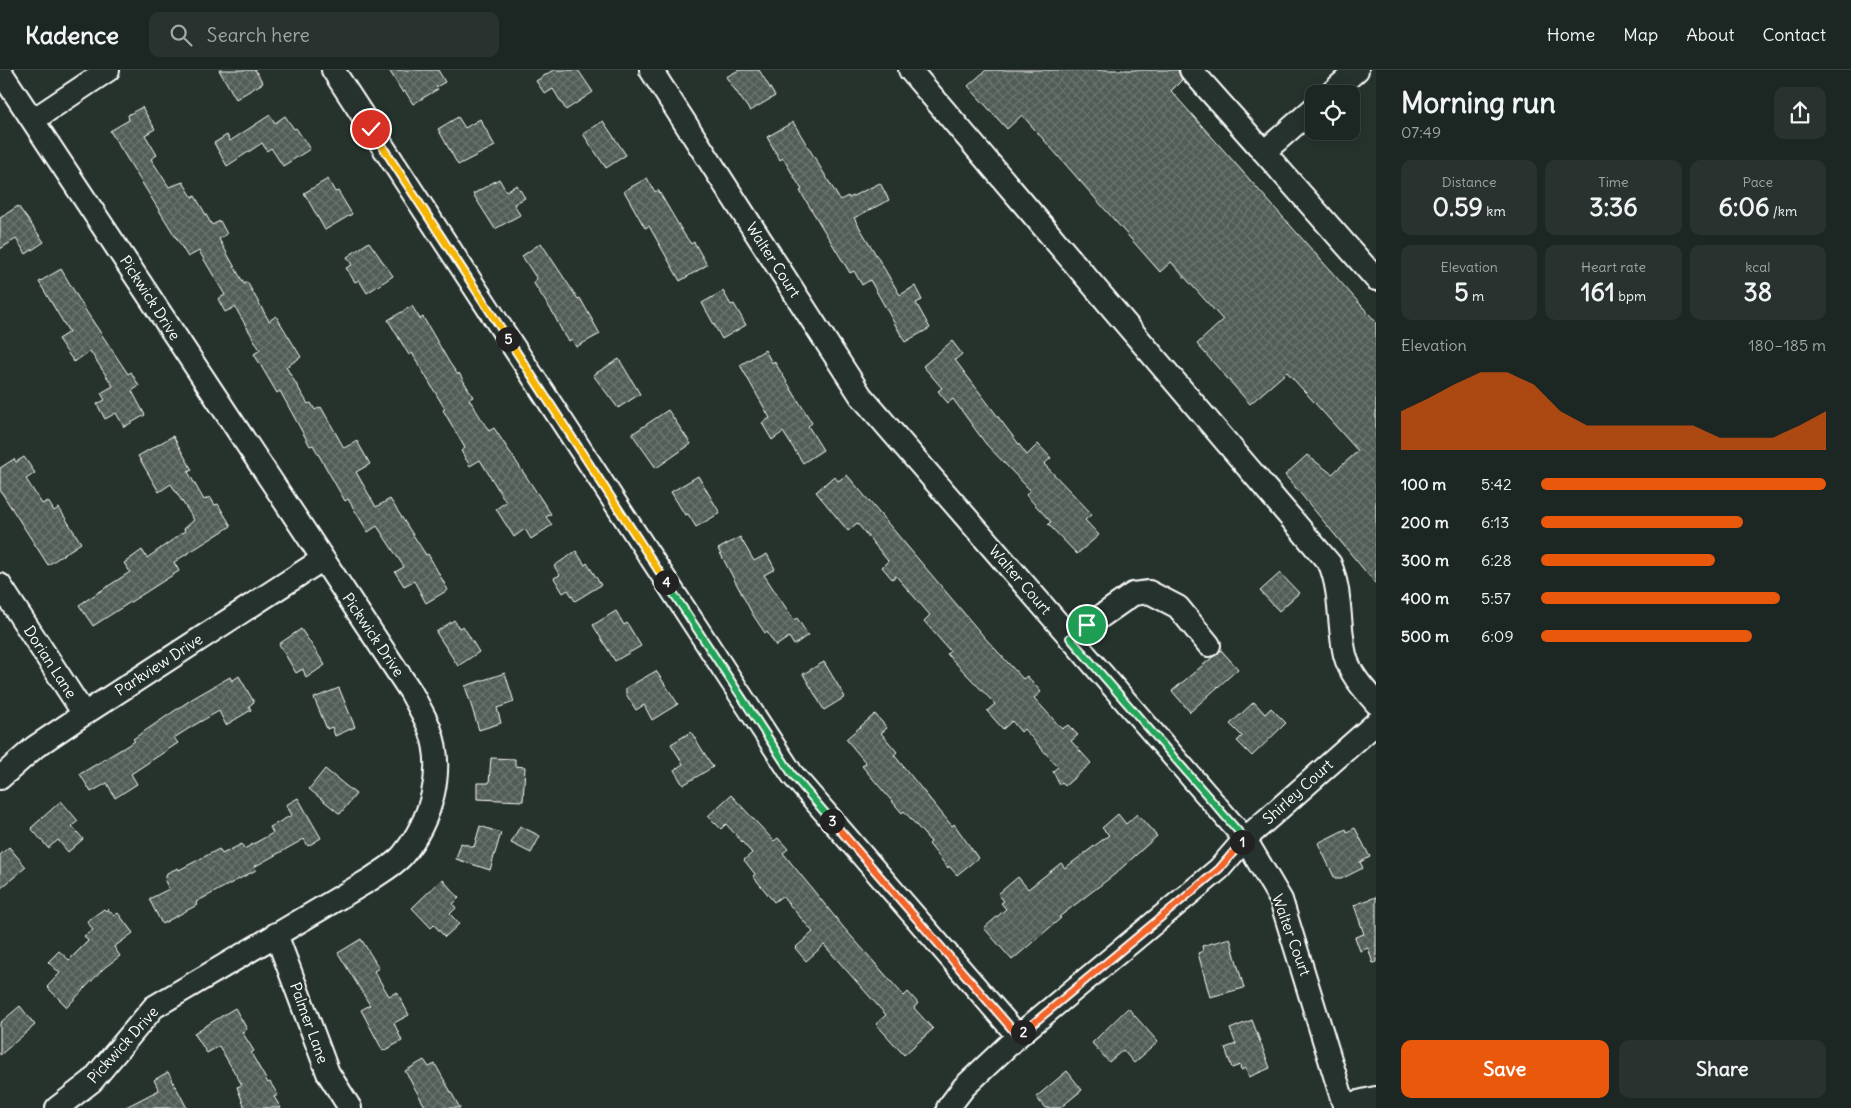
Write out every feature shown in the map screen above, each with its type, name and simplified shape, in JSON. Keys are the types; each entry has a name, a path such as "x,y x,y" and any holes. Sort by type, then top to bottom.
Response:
{"street":[{"name":"Pickwick Drive","path":"0,70 411,692 429,728 436,758 433,799 419,830 401,857 371,880 154,1007 92,1081 57,1108"},
{"path":"33,120 108,70"},
{"path":"333,70 792,774 1018,1036"},
{"name":"Walter Court","path":"651,70 861,396 1245,839 1281,900 1345,1107"},
{"path":"910,70 1330,564 1337,581 1345,655 1356,680 1376,703"},
{"path":"1191,70 1376,279"},
{"path":"1340,85 1357,70"},
{"path":"1264,152 1305,116"},
{"name":"Parkview Drive","path":"0,778 36,747 84,714 323,559"},
{"name":"Dorian Lane","path":"0,585 84,714"},
{"path":"1070,638 1133,594 1149,592 1162,597 1178,608 1209,645"},
{"name":"Shirley Court","path":"948,1108 964,1087 1018,1036 1219,869 1245,839 1376,723"},
{"name":"Palmer Lane","path":"276,934 328,1073 350,1108"},
{"path":"1345,1107 1376,1098"}],"building":[{"path":"219,70 255,70 263,83 236,99"},
{"path":"389,70 438,70 445,82 436,87 438,89 413,104 405,91 403,93"},
{"path":"553,70 578,70 593,92 566,110 553,89 545,94 536,81"},
{"path":"739,70 759,70 775,96 750,111 726,77"},
{"path":"986,70 1178,70 1182,80 1171,91 1376,322 1376,584 1285,475 1307,455 1332,474 1358,451 1287,372 1250,404 1197,344 1223,320 1171,262 1160,272 1022,115 1007,129 968,86"},
{"path":"142,107 155,129 145,135 157,155 151,159 169,187 183,182 192,197 195,196 212,225 220,221 227,234 219,239 244,284 247,282 269,321 276,316 301,357 286,367 308,404 311,403 315,410 321,407 344,448 357,441 370,464 356,472 376,507 390,499 426,555 428,554 448,590 426,603 414,581 404,586 395,572 404,567 377,526 368,532 348,499 345,501 313,445 310,446 280,391 277,393 254,354 260,350 235,307 225,312 218,299 225,295 199,251 188,257 110,131 129,120 128,115"},
{"path":"270,115 275,123 285,116 294,129 296,128 310,149 283,166 271,148 267,151 262,143 227,166 214,143 227,135 230,141"},
{"path":"458,117 465,128 480,119 495,146 458,165 438,129"},
{"path":"603,121 626,155 606,168 583,134"},
{"path":"793,122 840,200 848,196 849,198 880,183 889,200 854,218 900,295 915,286 922,300 916,303 930,328 905,342 870,280 862,285 854,271 850,273 800,191 802,190 783,158 780,160 767,137"},
{"path":"647,178 655,192 658,190 691,244 694,242 707,265 680,281 649,226 645,228 624,191"},
{"path":"328,179 335,192 338,191 352,214 325,230 304,193"},
{"path":"499,179 506,191 517,185 525,198 514,204 520,215 495,229 473,194"},
{"path":"18,206 44,242 26,254 16,239 0,249 0,218"},
{"path":"369,242 393,276 367,293 359,280 355,282 346,268 352,265 347,257"},
{"path":"541,243 578,299 580,298 600,334 576,347 572,339 569,341 562,331 533,282 537,279 522,256"},
{"path":"61,269 86,311 128,374 131,372 139,386 132,391 145,415 124,427 116,413 105,419 97,404 105,400 101,393 113,386 90,351 74,362 58,339 69,332 39,282"},
{"path":"723,291 731,305 734,304 746,325 722,339 702,303"},
{"path":"412,306 420,319 423,317 449,362 458,375 459,373 473,397 469,399 489,431 494,428 551,514 546,517 552,525 531,539 525,529 514,537 496,509 506,502 480,460 470,466 461,451 465,448 443,410 445,409 412,353 409,355 388,320"},
{"path":"952,341 962,354 955,360 1027,455 1038,444 1051,458 1044,464 1092,514 1085,520 1099,535 1077,554 1048,524 1051,522 1026,495 1030,490 986,444 953,399 948,403 938,391 942,388 923,366"},
{"path":"765,350 772,363 774,361 812,423 808,426 823,450 803,463 783,432 772,440 762,423 770,418 740,365"},
{"path":"619,359 640,394 618,408 593,375"},
{"path":"668,410 691,444 656,468 632,434"},
{"path":"173,436 192,470 188,472 204,500 210,497 215,505 218,504 231,526 174,562 179,571 93,626 79,605 130,572 124,563 142,550 147,558 185,531 184,529 194,520 171,484 159,492 138,456"},
{"path":"24,457 35,473 26,479 42,504 48,501 54,511 59,508 81,543 48,565 0,490 0,468 14,459 16,462"},
{"path":"847,475 985,638 1023,679 1027,676 1041,692 1034,698 1062,729 1068,725 1078,735 1071,741 1091,763 1065,786 1062,782 1059,784 1053,771 1058,767 1024,729 1021,732 1012,721 1003,729 987,711 995,704 947,654 950,651 924,621 930,615 896,576 892,579 882,567 888,561 857,523 848,531 816,492 834,476 838,481"},
{"path":"698,476 720,513 696,527 688,514 685,515 671,492"},
{"path":"740,537 754,561 767,554 775,569 764,575 794,620 797,618 808,635 794,645 789,637 776,646 767,632 765,633 753,615 718,549"},
{"path":"576,551 585,565 587,563 601,585 575,601 568,590 563,593 554,578 560,575 554,566"},
{"path":"1280,573 1299,593 1279,611 1260,591"},
{"path":"616,611 624,625 627,623 641,646 615,661 593,625"},
{"path":"454,620 459,628 463,626 479,652 458,666 436,632"},
{"path":"301,629 325,665 306,678 303,669 296,673 279,644"},
{"path":"1221,650 1238,669 1190,712 1172,691"},
{"path":"824,662 845,697 824,710 803,674"},
{"path":"656,671 678,704 652,720 644,705 636,710 626,694 626,688"},
{"path":"505,673 514,702 497,708 501,723 479,730 465,686"},
{"path":"239,676 254,702 249,706 251,710 226,725 219,711 174,738 178,743 131,774 137,784 115,798 107,783 91,792 80,774 135,741 133,739 192,699 230,677 232,681"},
{"path":"339,688 355,727 335,736 332,727 327,729 314,698"},
{"path":"1254,702 1265,714 1271,708 1286,723 1252,756 1237,741 1242,736 1230,724"},
{"path":"875,714 887,728 881,733 897,752 894,755 952,826 954,824 978,858 957,875 949,866 948,868 929,844 931,842 904,811 902,813 862,766 866,763 846,739"},
{"path":"691,732 713,767 683,785 674,770 683,764 671,744"},
{"path":"491,758 515,759 515,766 525,767 523,801 477,799 477,783 489,783"},
{"path":"325,769 356,794 340,814 309,789"},
{"path":"731,795 774,841 778,838 788,849 783,853 844,928 904,996 908,992 918,1003 914,1008 933,1029 904,1055 876,1024 886,1015 824,945 806,961 795,948 813,932 782,896 774,902 753,876 755,874 744,860 752,853 726,824 721,829 708,816"},
{"path":"298,798 321,838 308,846 304,839 254,867 256,870 196,902 197,905 162,924 149,899 169,889 165,881 167,873 178,868 179,870 219,849 222,854 242,844 244,849 273,833 270,827 292,815 286,805"},
{"path":"61,801 78,821 72,826 83,839 68,852 58,840 48,848 31,828"},
{"path":"1118,814 1126,824 1137,814 1157,836 1115,874 1059,917 1061,918 1012,960 984,928 1006,909 1001,903 1004,901 998,894 1018,877 1028,889 1061,863 1065,868 1109,835 1102,828"},
{"path":"480,826 501,833 490,870 456,859 461,843 474,847"},
{"path":"520,826 540,836 531,853 511,843"},
{"path":"1355,828 1370,857 1360,862 1363,868 1341,879 1335,879 1318,843 1346,829 1347,832"},
{"path":"9,847 26,867 0,889 0,855"},
{"path":"442,879 459,898 453,904 456,908 450,914 459,924 445,937 434,925 431,928 412,908"},
{"path":"1376,897 1376,962 1373,963 1368,948 1360,951 1355,937 1364,934 1354,905"},
{"path":"104,909 106,911 108,909 114,916 118,913 133,933 114,947 120,956 104,968 67,1007 47,987 60,973 48,962 59,951 69,960 88,941 84,936 93,930 87,921"},
{"path":"1230,938 1244,988 1210,997 1198,953 1203,951 1202,946"},
{"path":"361,939 379,968 374,971 389,996 397,992 409,1015 394,1023 402,1041 383,1051 361,1010 370,1005 338,953"},
{"path":"20,1006 35,1025 0,1055 0,1023"},
{"path":"235,1008 247,1029 242,1032 254,1051 251,1053 268,1083 270,1082 278,1095 274,1097 281,1108 245,1108 237,1087 242,1085 219,1046 207,1053 194,1033"},
{"path":"1128,1008 1158,1042 1134,1063 1123,1050 1109,1062 1092,1043"},
{"path":"1252,1020 1270,1068 1249,1077 1246,1068 1241,1070 1240,1065 1232,1068 1225,1048 1236,1044 1230,1029"},
{"path":"424,1060 429,1067 435,1064 460,1108 426,1108 405,1071"},
{"path":"1067,1071 1082,1090 1060,1108 1045,1108 1036,1097"},
{"path":"168,1072 187,1108 124,1108 159,1090 154,1080"}],"route":[{"path":"371,129 792,774 1018,1036 1219,869 1245,839 1070,638 1087,625"}]}
